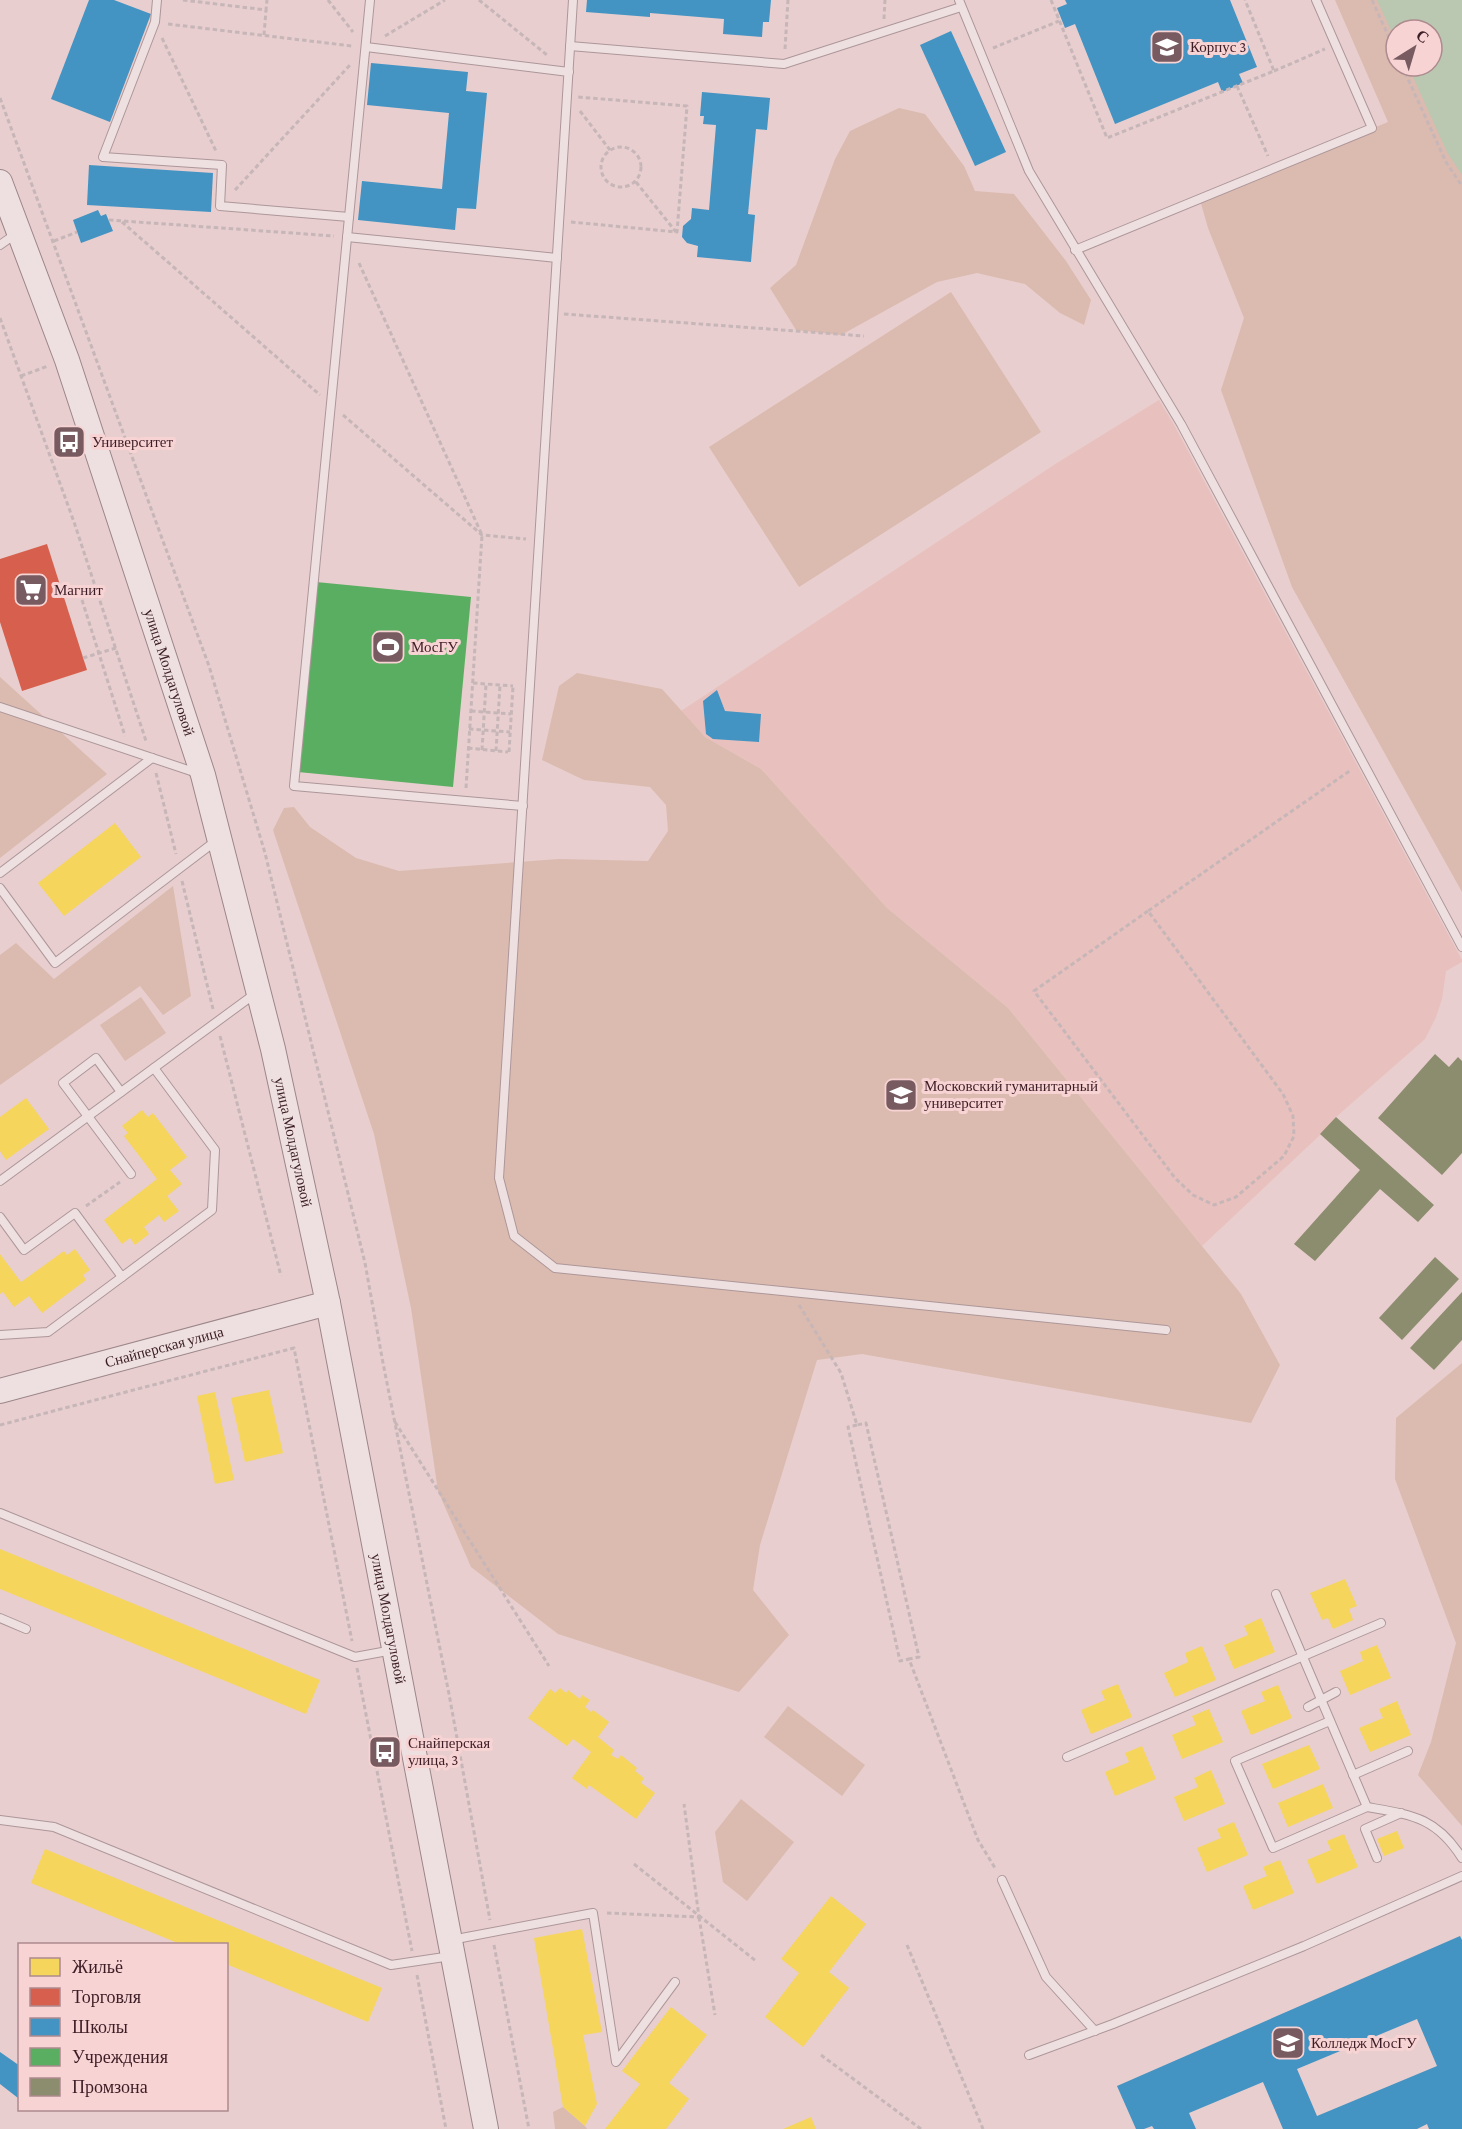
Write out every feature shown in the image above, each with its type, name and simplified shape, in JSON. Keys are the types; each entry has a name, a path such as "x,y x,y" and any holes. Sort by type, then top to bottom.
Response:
{"street":[{"name":"улица Молдагуловой","path":"0,182 9,238 67,360 203,775 273,1049 328,1303 486,2129"},
{"name":"Снайперская улица","path":"0,1391 328,1303"}],"lane":[{"path":"157,0 155,22 103,157 222,165 220,206 349,217"},
{"path":"370,0 294,786 523,806"},
{"path":"573,0 499,1178 514,1236 555,1268 1166,1330"},
{"path":"1075,250 1372,128 1316,0"},
{"path":"570,46 784,64 960,4 1029,171 1181,424 1462,947"},
{"path":"366,47 569,72"},
{"path":"347,237 557,258"},
{"path":"1,708 203,775"},
{"path":"0,873 152,758"},
{"path":"0,888 55,963 219,838"},
{"path":"0,1181 258,991"},
{"path":"121,1092 96,1058 63,1083 131,1174"},
{"path":"0,1335 48,1332 212,1210 215,1150 154,1068"},
{"path":"0,1217 24,1250 75,1214 122,1277"},
{"path":"0,1513 355,1657 393,1650"},
{"path":"1276,1594 1367,1807"},
{"path":"0,1618 26,1629"},
{"path":"1067,1757 1381,1623"},
{"path":"1308,1707 1336,1692"},
{"path":"1330,1721 1235,1761 1273,1848 1367,1807 1401,1813 1440,1830 1462,1858"},
{"path":"1353,1775 1408,1751"},
{"path":"1377,1858 1365,1829 1401,1813"},
{"path":"0,1820 54,1827 391,1965 414,1962 451,1948 593,1913 616,2062 675,1982"},
{"path":"1029,2055 1095,2031 1304,1946 1462,1876"},
{"path":"1002,1880 1046,1977 1095,2031"}],"path":[{"path":"183,0 266,10"},
{"path":"264,35 267,0"},
{"path":"328,0 366,47"},
{"path":"218,228 220,206 366,47 445,0"},
{"path":"479,0 569,72"},
{"path":"784,64 788,0"},
{"path":"1051,0 1107,138 1335,44"},
{"path":"1245,0 1274,71"},
{"path":"1372,0 1384,26"},
{"path":"980,54 1060,21"},
{"path":"155,22 366,47"},
{"path":"155,22 222,165"},
{"path":"1408,78 1446,162 1462,186"},
{"path":"1237,86 1274,168"},
{"path":"567,96 610,150"},
{"path":"567,96 687,106 676,232"},
{"path":"624,147 636,152 642,165 636,182 622,188 615,187 607,181 601,168 602,161 610,150 624,147"},
{"path":"636,182 676,232"},
{"path":"109,220 347,237 482,535 465,802"},
{"path":"560,221 676,232"},
{"path":"53,241 77,232"},
{"path":"554,313 864,336"},
{"path":"0,318 75,522 152,758 280,1276"},
{"path":"82,600 130,750"},
{"path":"83,658 116,648"},
{"path":"473,683 530,687"},
{"path":"482,750 486,684"},
{"path":"496,751 500,685"},
{"path":"509,752 513,686"},
{"path":"471,711 528,716"},
{"path":"470,729 527,734"},
{"path":"468,748 526,753"},
{"path":"1148,911 1283,1094 1293,1116 1294,1136 1284,1156 1236,1197 1215,1205 1193,1195 1175,1178 1034,991 1148,911 1362,762"},
{"path":"75,1214 131,1174"},
{"path":"790,1292 841,1372 857,1425"},
{"path":"0,1425 294,1348 446,2129"},
{"path":"394,1419 549,1666"},
{"path":"866,1423 919,1657 909,1659 900,1661 848,1427 866,1423"},
{"path":"909,1659 978,1840 1002,1880"},
{"path":"684,1804 715,2015"},
{"path":"634,1864 756,1961"},
{"path":"593,1913 699,1917"},
{"path":"907,1945 983,2129"},
{"path":"821,2055 921,2129"}],"shaded area":[{"path":"1335,0 1462,0 1462,892 1292,587 1221,390 1244,318 1208,228 1200,200 1388,122"},
{"path":"1377,0 1462,0 1462,175 1447,152 1413,78 1444,78 1444,18 1385,18"},
{"path":"899,108 925,114 964,166 975,191 1014,194 1066,261 1091,300 1084,325 1060,313 1025,284 977,273 937,282 841,335 796,330 770,288 796,265 835,159 850,131"},
{"path":"951,292 1041,432 799,587 709,447"},
{"path":"1159,400 1462,960 1446,971 1442,999 1425,1039 1336,1117 1320,1135 1202,1246 1008,1008 887,908 761,769 705,737 681,711 1057,463"},
{"path":"577,673 662,689 705,737 761,769 887,908 1008,1008 1241,1294 1280,1365 1251,1423 862,1354 817,1360 760,1545 753,1590 789,1635 739,1692 558,1634 471,1567 438,1491 411,1308 374,1134 273,830 284,808 294,807 310,827 356,858 399,871 559,859 648,861 668,831 666,805 650,787 584,780 542,760 559,686"},
{"path":"0,677 107,774 0,858"},
{"path":"173,886 191,996 163,1015 140,986 0,1085 0,955 16,943 54,979"},
{"path":"141,997 166,1033 125,1061 100,1025"},
{"path":"1462,1363 1462,1826 1418,1775 1431,1742 1456,1643 1395,1479 1396,1418"},
{"path":"788,1706 865,1765 842,1796 764,1737"},
{"path":"741,1799 794,1842 747,1901 723,1882 715,1832"},
{"path":"563,2107 587,2129 555,2129 553,2112"}],"building: Жильё":[{"path":"115,823 141,857 64,916 38,883"},
{"path":"26,1098 49,1129 6,1160 0,1151 0,1117"},
{"path":"142,1110 148,1117 153,1113 187,1157 170,1170 182,1184 167,1196 179,1211 164,1222 159,1215 144,1227 149,1234 135,1245 130,1238 122,1244 104,1220 157,1179 124,1136 128,1133 122,1126"},
{"path":"75,1249 90,1270 83,1275 86,1280 42,1313 29,1296 14,1307 3,1292 0,1294 0,1254 21,1282 64,1251 67,1255"},
{"path":"269,1390 283,1453 245,1462 231,1398"},
{"path":"215,1392 234,1480 215,1484 197,1396"},
{"path":"0,1549 320,1680 306,1714 0,1589"},
{"path":"1345,1579 1357,1606 1349,1609 1353,1620 1333,1629 1328,1618 1322,1620 1310,1593"},
{"path":"1261,1618 1275,1652 1234,1669 1224,1645 1248,1635 1244,1626"},
{"path":"1377,1645 1391,1678 1350,1695 1340,1671 1363,1661 1360,1652"},
{"path":"1202,1646 1216,1680 1175,1697 1164,1673 1188,1662 1185,1653"},
{"path":"1118,1684 1132,1717 1091,1734 1081,1710 1105,1700 1101,1691"},
{"path":"1278,1685 1292,1718 1251,1735 1241,1711 1265,1701 1261,1692"},
{"path":"560,1688 566,1693 568,1690 580,1699 582,1695 590,1700 585,1707 609,1722 598,1737 614,1750 611,1755 618,1759 621,1755 637,1768 635,1771 644,1778 641,1783 655,1793 636,1819 589,1785 587,1789 572,1778 591,1752 573,1739 567,1746 528,1718 550,1689 555,1693"},
{"path":"1397,1701 1411,1735 1370,1752 1359,1728 1383,1718 1379,1709"},
{"path":"1209,1709 1223,1742 1182,1759 1172,1735 1196,1725 1192,1716"},
{"path":"1309,1745 1320,1769 1273,1789 1262,1764"},
{"path":"1142,1746 1156,1779 1115,1796 1105,1772 1129,1762 1125,1753"},
{"path":"1211,1770 1225,1804 1184,1821 1174,1797 1198,1787 1194,1778"},
{"path":"1323,1784 1333,1808 1288,1827 1278,1803"},
{"path":"1234,1822 1248,1855 1207,1872 1197,1848 1221,1838 1217,1829"},
{"path":"1397,1831 1404,1848 1384,1856 1377,1839"},
{"path":"1344,1834 1358,1867 1317,1884 1307,1860 1331,1850 1327,1841"},
{"path":"45,1849 382,1988 368,2022 228,1965 228,1943 178,1943 31,1883"},
{"path":"1280,1860 1294,1893 1253,1910 1243,1886 1267,1876 1263,1867"},
{"path":"831,1896 866,1924 829,1972 849,1988 803,2047 765,2017 799,1973 781,1959"},
{"path":"582,1929 602,2032 583,2035 597,2104 585,2126 563,2107 534,1938"},
{"path":"671,2007 707,2035 669,2083 689,2099 666,2129 605,2129 640,2084 622,2071"},
{"path":"811,2117 816,2129 783,2129"}],"building: Торговля":[{"name":"Магнит","path":"47,544 87,670 22,691 0,622 0,559"}],"building: Школы":[{"path":"89,0 114,0 151,14 110,122 51,99"},
{"path":"587,0 771,0 769,22 763,22 762,37 723,34 724,19 650,13 650,17 586,12"},
{"name":"Корпус 3","path":"1065,0 1230,0 1257,67 1239,74 1243,83 1222,92 1218,82 1115,124 1075,24 1065,28 1057,8 1067,4"},
{"path":"951,31 1006,152 975,166 920,45"},
{"path":"371,63 468,72 466,91 487,93 476,209 457,208 455,230 358,220 362,181 442,189 449,113 367,105"},
{"path":"702,92 770,98 767,130 756,129 748,214 755,215 751,262 697,257 698,246 687,243 682,237 683,226 691,219 692,208 709,210 716,125 703,124 704,116 700,116"},
{"path":"89,165 213,173 211,212 87,205"},
{"path":"98,210 101,216 106,214 113,231 81,243 73,220"},
{"path":"717,690 725,711 761,714 759,742 713,739 706,734 703,701"},
{"name":"Колледж МосГУ","path":"1460,1936 1462,1940 1462,2129 1429,2129 1427,2124 1417,2129 1283,2129 1263,2082 1189,2113 1196,2129 1154,2129 1152,2126 1136,2129 1117,2086","holes":["1417,2019 1437,2066 1317,2116 1297,2069"]},
{"path":"0,2052 18,2065 18,2098 0,2084"}],"building: Учреждения":[{"name":"МосГУ","path":"316,582 471,597 453,787 298,772"}],"building: Промзона":[{"path":"1435,1054 1449,1067 1458,1057 1462,1061 1462,1153 1442,1175 1378,1118"},
{"path":"1336,1117 1434,1205 1418,1222 1380,1189 1315,1261 1294,1244 1360,1170 1320,1134"},
{"path":"1435,1257 1459,1279 1402,1340 1379,1318"},
{"path":"1462,1292 1462,1340 1434,1370 1410,1348"}],"place":[{"name":"Корпус 3","path":"1167,47"},
{"name":"Университет","path":"69,442"},
{"name":"Магнит","path":"31,590"},
{"name":"МосГУ","path":"388,647"},
{"name":"Московский гуманитарный университет","path":"901,1095"},
{"name":"Снайперская улица, 3","path":"385,1752"},
{"name":"Колледж МосГУ","path":"1288,2043"}]}
